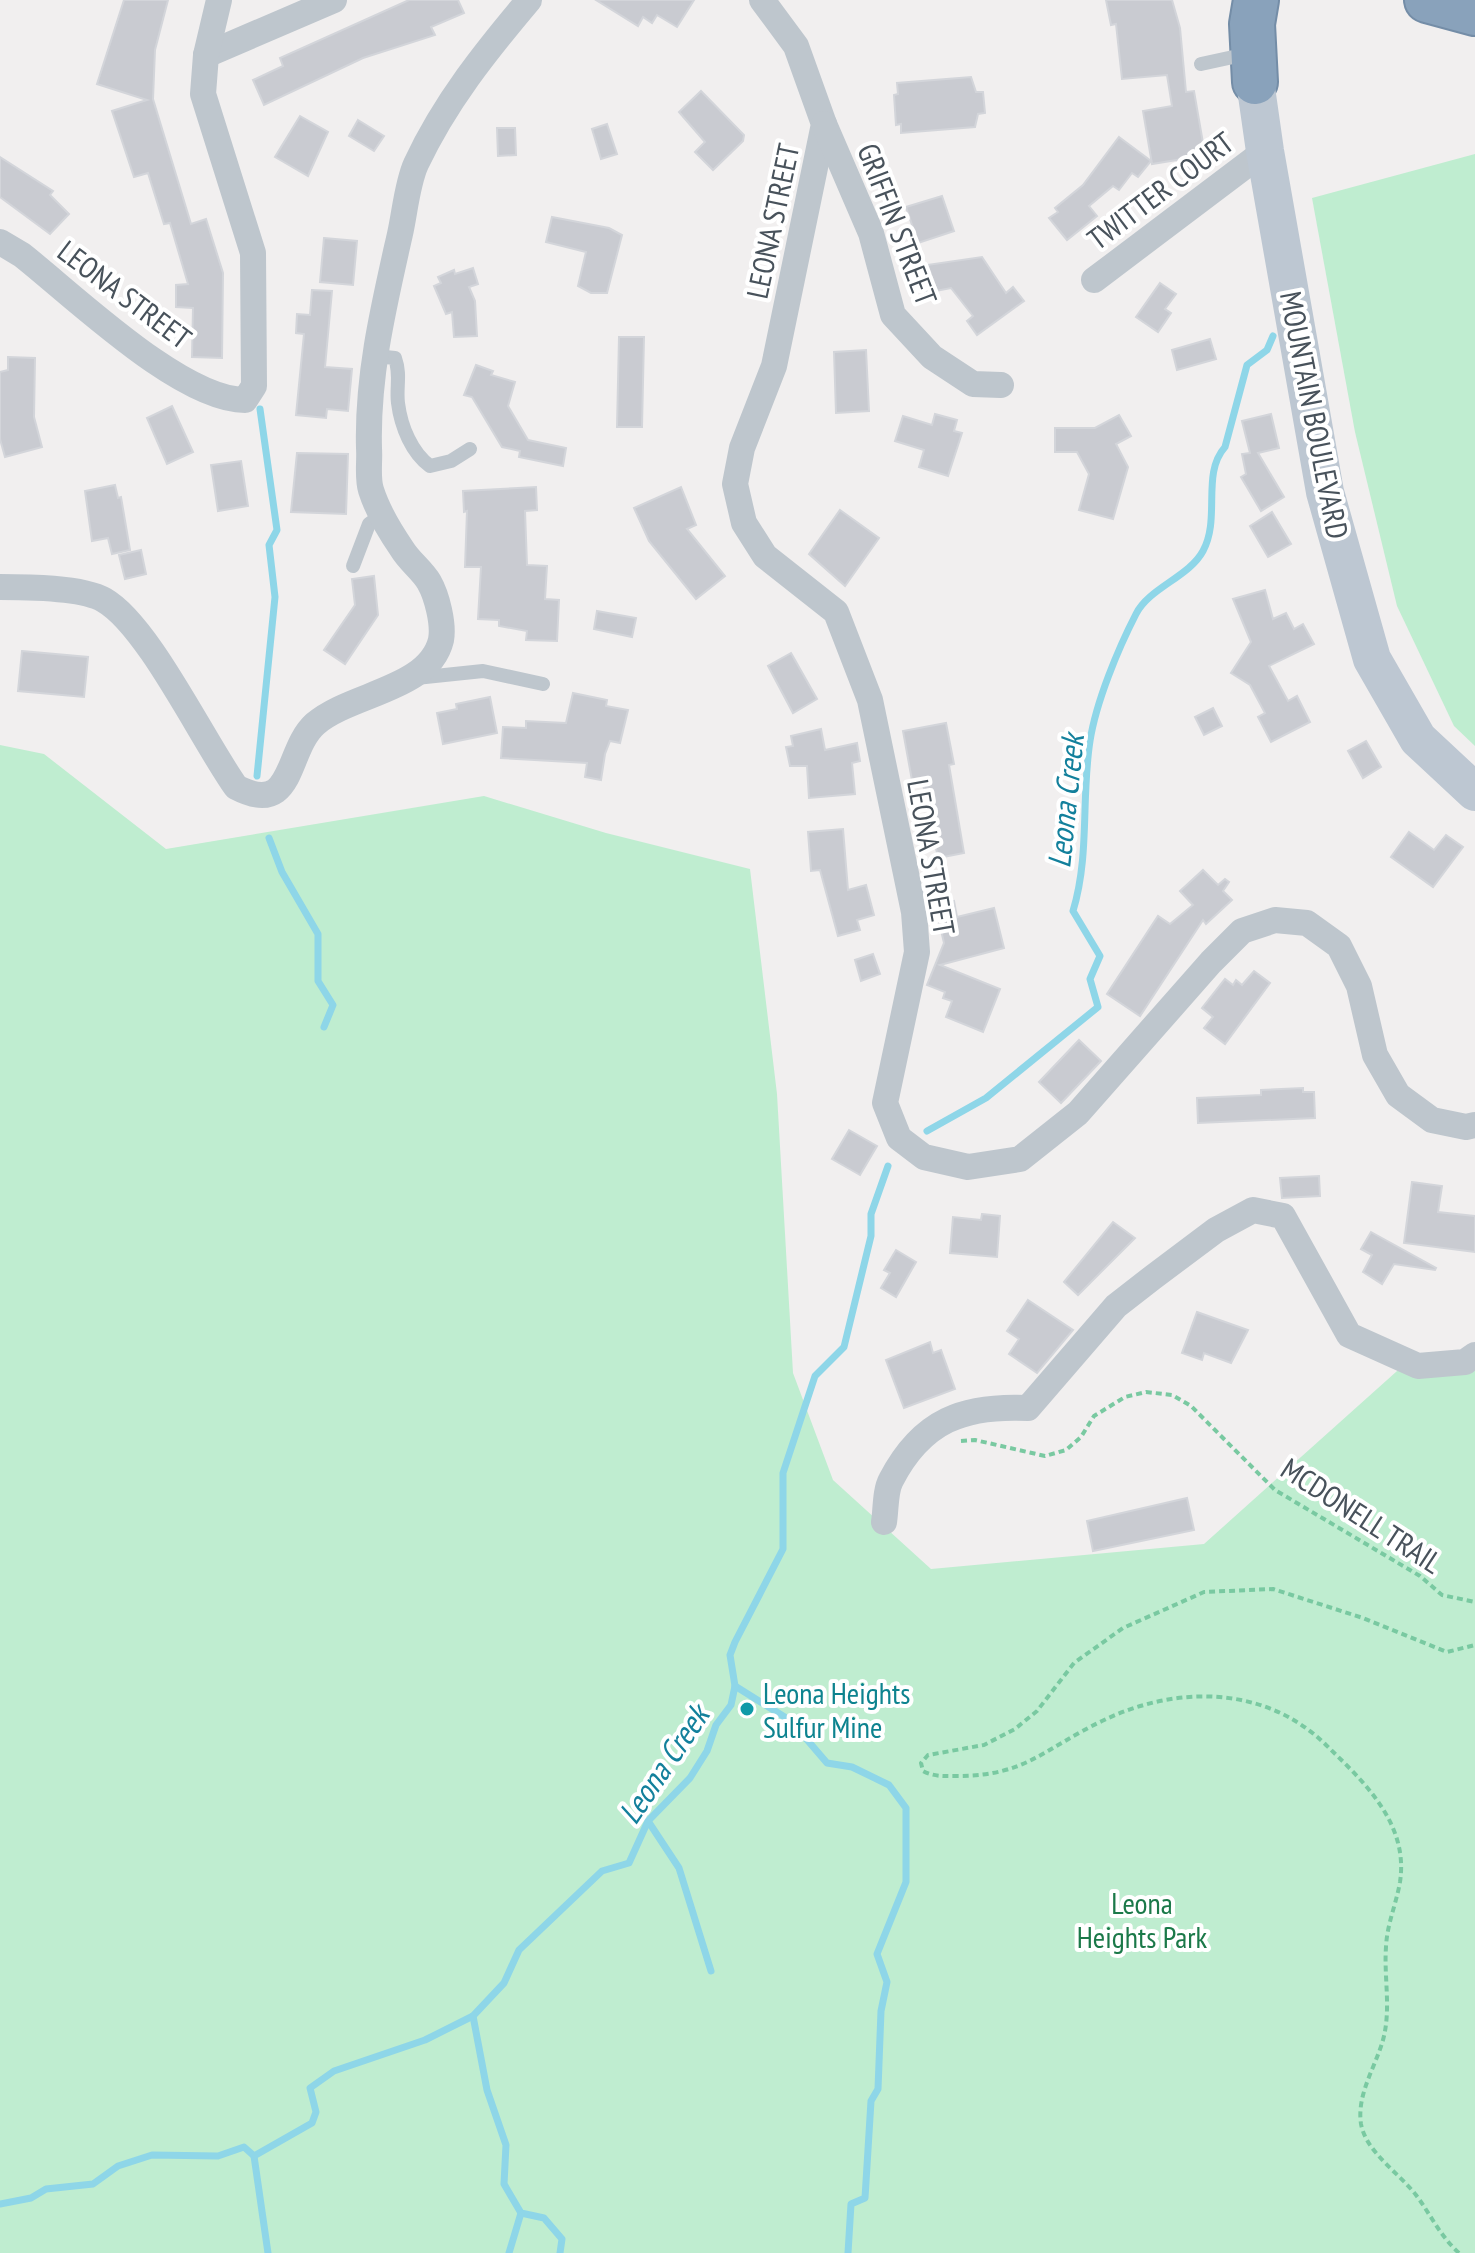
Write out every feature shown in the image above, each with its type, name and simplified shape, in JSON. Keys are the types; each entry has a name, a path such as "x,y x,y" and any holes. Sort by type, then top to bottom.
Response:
{"highway":[{"path":"1253,68 1252,24 1256,0"},
{"path":"1427,0 1475,13"}],"street":[{"path":"206,55 219,0"},
{"path":"206,55 334,0"},
{"path":"0,587 44,587 104,599 137,631 236,787 253,795 266,796 276,790 288,776 301,743 314,725 351,701 415,678 441,641 440,617 429,582 402,549 371,489 368,397 415,166 467,73 529,0"},
{"name":"LEONA STREET","path":"762,0 796,46 824,124 774,366 742,448 735,484 744,523 765,556 836,612 870,700 914,912 917,952 885,1103 899,1138 924,1157 968,1167 1020,1159 1078,1113 1242,931 1275,920 1307,923 1339,946 1359,986 1375,1055 1398,1095 1432,1120 1466,1127 1475,1125"},
{"name":"MOUNTAIN BOULEVARD","path":"1243,0 1265,151 1325,492 1372,659 1418,739 1475,792"},
{"name":"LEONA STREET","path":"0,242 22,255 163,368 228,400 245,400 254,386 253,253 245,217 210,126 203,94 206,55"},
{"name":"GRIFFIN STREET","path":"824,124 871,233 893,315 932,357 973,384 1001,385"},
{"name":"TWITTER COURT","path":"1094,280 1265,151"},
{"path":"884,1522 889,1482 922,1438 945,1418 966,1411 998,1407 1028,1408 1116,1306 1216,1230 1253,1210 1283,1216 1349,1335 1418,1366 1465,1362 1475,1355"}],"lane":[{"path":"1201,64 1253,68"},
{"path":"375,356 395,358 400,374 398,403 415,455 430,466 451,461 470,449"},
{"path":"353,566 369,524 376,519 389,523"},
{"path":"415,678 483,671 543,684"}],"path":[{"name":"MCDONELL TRAIL","path":"959,1442 975,1440 1045,1456 1066,1450 1081,1437 1094,1416 1125,1397 1146,1392 1172,1395 1191,1406 1275,1490 1420,1576 1442,1595 1475,1602"},
{"path":"1459,2253 1445,2240 1415,2194 1366,2138 1361,2124 1371,2068 1385,2034 1389,1996 1385,1964 1387,1925 1400,1880 1397,1846 1387,1814 1373,1791 1306,1726 1269,1706 1232,1696 1187,1696 1105,1719 1030,1763 987,1776 931,1776 923,1771 921,1763 928,1755 984,1745 1015,1729 1037,1711 1074,1663 1123,1628 1179,1600 1204,1592 1273,1589 1363,1618 1447,1652 1475,1645"}],"green space":[{"path":"1475,154 1475,746 1454,726 1397,606 1355,432 1312,198"},
{"name":"Leona Heights Park","path":"0,745 44,754 166,849 484,796 606,833 750,869 777,1094 793,1373 833,1480 931,1569 1204,1544 1406,1363 1475,1348 1475,2253 0,2253"}],"building":[{"path":"124,0 168,0 155,50 153,99 191,224 206,219 223,273 222,358 192,357 193,308 176,307 176,285 188,284 170,223 164,224 148,173 134,177 112,111 147,100 97,84"},
{"path":"409,0 458,0 464,13 431,27 435,35 363,58 264,105 253,80 283,66 280,58"},
{"path":"596,0 694,0 677,27 657,15 652,23 643,17 638,26"},
{"path":"1106,0 1172,0 1180,28 1186,92 1194,91 1207,166 1185,170 1183,159 1152,164 1143,111 1172,106 1167,75 1122,79 1116,24 1111,25"},
{"path":"971,77 976,92 983,92 985,113 978,114 975,127 901,133 901,124 896,125 894,95 898,94 897,83"},
{"path":"701,91 744,135 743,141 713,170 695,152 705,142 679,112"},
{"path":"300,116 328,132 308,176 275,157"},
{"path":"358,120 384,136 374,151 349,136"},
{"path":"607,124 617,154 601,159 592,129"},
{"path":"497,128 515,128 516,155 498,156"},
{"path":"1119,137 1151,161 1138,177 1132,173 1119,190 1113,186 1089,206 1097,216 1067,240 1049,218 1058,212 1055,208 1083,185"},
{"path":"0,157 53,191 50,195 69,214 50,234 0,197"},
{"path":"942,196 954,231 918,243 906,207"},
{"path":"552,217 609,228 622,235 607,293 591,293 578,286 586,252 546,242"},
{"path":"324,238 357,241 353,285 320,282"},
{"path":"982,257 1006,293 1013,287 1024,301 977,335 967,321 973,316 951,288 925,293 920,266"},
{"path":"473,268 478,284 469,287 475,301 477,336 454,337 452,312 446,314 434,286 441,283 438,277 454,270 455,274"},
{"path":"1160,283 1176,294 1165,309 1171,313 1158,332 1136,317"},
{"path":"312,290 332,291 325,367 352,369 348,411 327,409 326,418 296,415 304,334 296,333 297,314 310,315"},
{"path":"619,337 644,337 642,427 617,427"},
{"path":"1210,339 1216,359 1177,370 1172,350"},
{"path":"866,350 869,411 836,413 834,352"},
{"path":"8,357 35,358 34,417 42,447 5,457 0,439 0,372 8,370"},
{"path":"476,365 493,371 491,375 515,382 508,406 528,440 566,448 563,466 519,457 520,451 502,447 472,397 464,395"},
{"path":"172,406 193,452 167,464 147,418"},
{"path":"935,414 957,420 954,431 962,433 948,476 919,467 924,450 895,441 903,416 932,425"},
{"path":"1271,414 1279,448 1258,453 1284,497 1261,511 1241,477 1246,474 1242,454 1250,453 1242,421"},
{"path":"1119,415 1131,436 1116,444 1128,467 1113,519 1079,510 1089,474 1077,452 1055,452 1055,428 1095,428"},
{"path":"297,453 348,454 346,514 291,512"},
{"path":"241,461 248,506 218,511 211,465"},
{"path":"115,485 118,498 121,497 130,550 112,554 108,538 92,541 85,491"},
{"path":"536,487 537,510 525,511 527,565 547,566 545,599 559,600 557,641 526,640 527,631 499,626 499,620 478,619 481,567 465,567 467,511 464,512 463,491"},
{"path":"681,487 696,525 687,529 725,576 696,599 649,541 634,508"},
{"path":"840,510 879,538 845,586 809,554"},
{"path":"1272,512 1291,544 1268,557 1250,526"},
{"path":"141,550 146,574 125,579 119,555"},
{"path":"374,576 378,615 345,664 324,650 355,605 352,579"},
{"path":"1265,590 1273,619 1286,613 1294,629 1303,624 1314,644 1269,666 1288,701 1297,696 1310,722 1271,742 1258,717 1265,713 1250,685 1231,673 1251,642 1233,599"},
{"path":"597,611 636,618 632,637 594,629"},
{"path":"22,651 88,657 84,697 18,691"},
{"path":"791,653 817,699 793,713 768,666"},
{"path":"573,693 607,700 606,706 628,710 620,743 610,741 601,780 585,777 587,763 501,758 503,727 526,728 526,721 566,723"},
{"path":"490,697 497,733 443,744 437,713 457,709 456,704"},
{"path":"1213,708 1222,726 1204,735 1195,717"},
{"path":"946,723 954,764 949,765 964,853 938,858 923,784 913,786 903,731"},
{"path":"821,729 825,750 857,743 860,761 852,763 855,794 809,798 807,766 790,766 786,747 793,746 791,736"},
{"path":"1366,741 1381,767 1363,778 1348,751"},
{"path":"843,829 848,890 866,885 874,915 857,920 860,930 838,936 820,870 811,871 808,832"},
{"path":"1409,832 1434,850 1446,835 1463,847 1433,887 1391,857"},
{"path":"1203,870 1218,885 1225,879 1229,882 1223,891 1232,900 1206,924 1203,920 1140,1016 1107,994 1158,916 1170,924 1193,905 1180,891"},
{"path":"954,901 957,917 994,908 1004,948 940,965 1000,989 983,1032 946,1017 952,1001 943,998 945,992 927,985 944,943 935,905"},
{"path":"873,954 880,974 861,981 855,960"},
{"path":"1254,971 1270,983 1225,1044 1204,1028 1213,1017 1202,1008 1225,979 1233,985 1236,980 1242,985"},
{"path":"1079,1040 1101,1061 1061,1103 1039,1082"},
{"path":"1303,1088 1303,1092 1314,1092 1315,1118 1198,1123 1197,1098 1261,1095 1261,1090"},
{"path":"849,1130 877,1146 860,1175 832,1159"},
{"path":"1319,1176 1320,1196 1282,1198 1280,1178"},
{"path":"1412,1182 1442,1186 1438,1212 1475,1216 1475,1252 1404,1243"},
{"path":"982,1214 1000,1216 997,1257 950,1253 953,1217 981,1220"},
{"path":"1113,1222 1135,1238 1078,1295 1064,1282"},
{"path":"1371,1232 1435,1270 1394,1264 1382,1284 1363,1272 1372,1255 1361,1249"},
{"path":"896,1250 916,1262 896,1297 881,1288 890,1273 884,1270"},
{"path":"1028,1300 1073,1330 1037,1373 1009,1354 1019,1339 1007,1331"},
{"path":"1197,1312 1248,1330 1231,1363 1204,1353 1202,1360 1182,1353"},
{"path":"930,1342 933,1353 941,1350 955,1389 904,1408 886,1360"},
{"path":"1187,1498 1194,1530 1093,1551 1087,1521"}],"waterway":[{"name":"Leona Creek","path":"927,1131 986,1098 1098,1007 1090,979 1100,956 1073,911 1082,869 1087,762 1097,710 1108,676 1136,614 1150,597 1188,568 1203,551 1211,525 1214,470 1225,447 1247,365 1267,350 1273,336"},
{"path":"257,776 275,597 269,545 277,530 260,409"},
{"path":"269,838 282,872 318,934 318,981 333,1005 324,1027"},
{"name":"Leona Creek","path":"0,2204 31,2198 46,2189 93,2184 118,2166 152,2155 218,2156 244,2147 254,2156 312,2123 316,2112 310,2088 334,2071 425,2040 473,2016 504,1983 519,1950 602,1871 629,1863 648,1821 690,1778 707,1751 716,1725 731,1705 735,1686 730,1655 783,1549 783,1473 815,1376 844,1347 871,1236 871,1214 888,1166"},
{"path":"735,1686 791,1721 827,1763 852,1767 889,1785 906,1808 906,1882 877,1954 887,1982 881,2011 878,2089 871,2101 865,2198 851,2204 848,2253"},
{"path":"648,1821 679,1868 711,1971"},
{"path":"473,2016 487,2090 506,2145 504,2184 521,2213 544,2218 562,2239 560,2253"},
{"path":"254,2156 268,2253"},
{"path":"509,2253 521,2213"}],"place":[{"name":"Leona Heights Sulfur Mine","path":"747,1709"}]}
